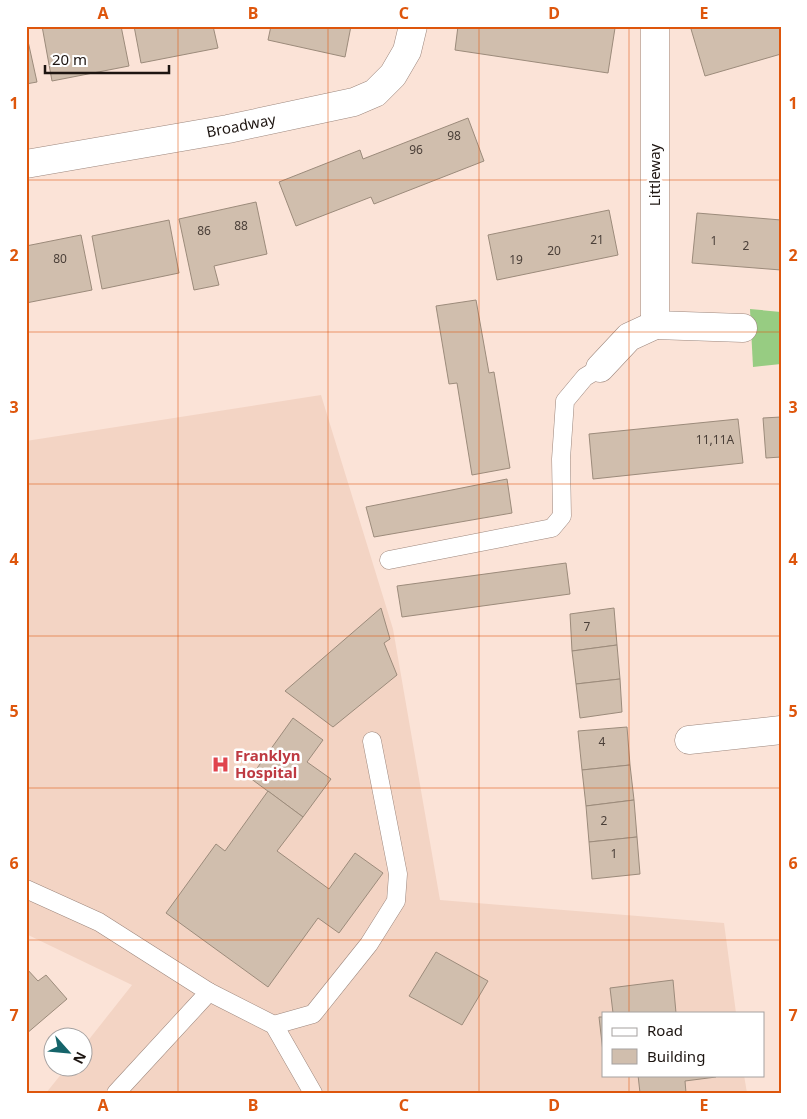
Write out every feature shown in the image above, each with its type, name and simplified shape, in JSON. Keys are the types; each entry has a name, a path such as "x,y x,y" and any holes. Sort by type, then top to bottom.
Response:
{"street":[{"name":"Broadway","path":"26,164 228,129 354,102 376,93 393,75 407,51 413,26"},
{"name":"Littleway","path":"655,26 655,325"},
{"path":"600,368 629,337 655,325 743,328"},
{"path":"689,740 781,730"}],"lane":[{"path":"389,560 552,528 562,516 561,459 565,402 585,377 600,368"},
{"path":"274,1025 312,1014 369,944 396,900 398,874 372,741"},
{"path":"26,889 99,922 209,992 274,1025 312,1093"},
{"path":"116,1093 209,992"}],"shaded area":[{"name":"Franklyn Hospital","path":"321,395 393,629 440,900 724,923 736,1012 602,1012 602,1076 744,1076 747,1093 46,1093 60,1076 92,1076 92,1036 132,985 26,934 26,441"}],"green space":[{"path":"750,309 781,312 781,364 753,367"}],"building":[{"path":"42,26 121,26 129,66 52,81"},
{"path":"134,26 213,26 218,48 141,63"},
{"path":"271,26 351,26 345,57 268,40"},
{"path":"458,26 601,26 615,28 608,73 455,50"},
{"path":"700,26 781,26 781,54 705,76 691,29"},
{"path":"26,32 37,82 26,84"},
{"path":"468,118 484,161 374,204 371,197 296,226 279,182 360,150 363,159"},
{"path":"256,202 267,254 214,266 219,285 194,290 179,219"},
{"path":"609,210 618,255 497,280 488,235"},
{"path":"697,213 781,220 781,270 692,263"},
{"path":"169,220 179,273 102,289 92,236"},
{"path":"81,235 92,290 26,303 26,246"},
{"path":"476,300 489,373 494,372 510,468 472,475 457,383 449,384 436,306"},
{"path":"781,417 781,457 766,458 763,418"},
{"path":"738,419 743,463 593,479 589,434"},
{"path":"507,479 512,513 374,537 366,507"},
{"path":"566,563 570,594 402,617 397,586"},
{"path":"381,608 390,639 384,643 397,675 333,727 285,691"},
{"path":"614,608 617,645 572,651 570,614"},
{"path":"617,645 620,679 576,684 572,651"},
{"path":"620,679 622,712 580,718 576,684"},
{"path":"293,718 323,740 307,762 331,779 303,817 250,778"},
{"path":"627,727 630,765 582,770 578,731"},
{"path":"630,765 634,800 586,806 582,770"},
{"path":"268,791 303,817 277,851 329,889 355,853 383,873 339,933 318,918 268,987 166,913 216,844 225,851"},
{"path":"634,800 637,837 589,842 586,806"},
{"path":"637,837 640,874 592,879 589,842"},
{"path":"436,952 488,981 462,1025 409,996"},
{"path":"26,968 38,981 46,975 67,999 26,1034"},
{"path":"673,980 676,1012 613,1012 610,988"},
{"path":"599,1017 602,1017 602,1043"},
{"path":"638,1076 716,1076 685,1081 686,1093 640,1093"}],"place":[{"name":"Franklyn Hospital","path":"221,765"}]}
